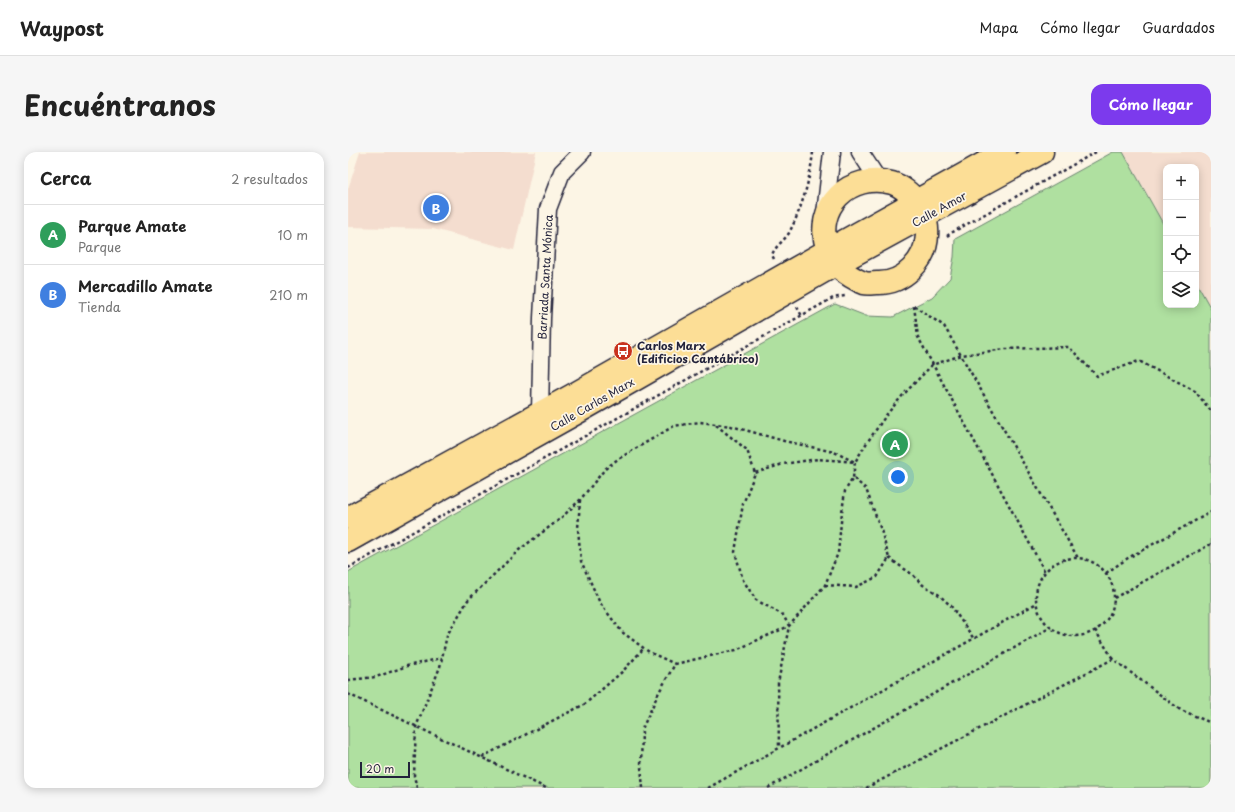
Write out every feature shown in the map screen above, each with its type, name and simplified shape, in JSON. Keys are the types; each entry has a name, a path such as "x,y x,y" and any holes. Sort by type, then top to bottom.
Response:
{"main road":[{"name":"Calle Amor","path":"921,208 1004,152"},
{"name":"Calle Amor","path":"829,248 921,208 1042,152"},
{"path":"879,181 894,184 907,191 921,208 928,234 924,252 914,267 901,278 884,283 866,283 849,277 829,248 827,214 835,200 848,188 863,182 879,181"},
{"name":"Calle Carlos Marx","path":"348,541 580,411 786,284 829,248"},
{"name":"Calle Carlos Marx","path":"348,518 540,412 786,284"}],"street":[{"name":"Barriada Santa Mónica","path":"540,412 542,318 548,209 562,172 582,152"},
{"path":"829,248 832,152"},
{"path":"860,152 879,181"}],"path":[{"path":"802,316 772,255 786,237 794,222 808,180 813,152"},
{"path":"945,238 950,233 1096,152"},
{"path":"348,568 833,298 848,295"},
{"path":"1045,572 918,337 914,306 944,326 1078,558"},
{"path":"580,500 578,529 581,561 600,602 622,632 644,648 675,664 736,650 789,626 825,585 838,553 845,491 853,478 855,462 887,414 932,365 962,355 1005,348 1069,347 1098,376 1139,361 1195,391 1211,411"},
{"path":"416,788 414,776 416,727 440,667 447,635 468,600 519,550 560,519 580,500 605,469 674,426 700,422 731,426 784,441 834,452 855,462"},
{"path":"715,424 747,450 755,473 743,504 735,552 743,580 756,600 783,615 789,626 778,683 779,748"},
{"path":"755,473 783,464 818,459 855,462"},
{"path":"853,478 866,489 881,530 889,558 913,575 923,585 938,594 951,606 974,639"},
{"path":"1106,574 1128,558 1211,512"},
{"path":"1114,598 1211,544"},
{"path":"825,585 856,587 877,577 889,558"},
{"path":"1078,558 1089,560 1106,574 1112,585 1114,598 1111,613 1107,620 1096,630 1080,636 1072,636 1057,631 1051,627 1042,616 1037,603 1037,592 1045,572 1052,566 1060,561 1078,558"},
{"path":"708,788 1037,603"},
{"path":"768,788 1051,627"},
{"path":"1096,630 1113,659 1179,709 1211,723"},
{"path":"481,757 586,704 623,671 644,648"},
{"path":"348,680 376,677 407,666 442,658"},
{"path":"866,788 1113,659"},
{"path":"643,788 641,767 642,729 659,692 675,664"},
{"path":"348,694 546,788"}],"shaded area":[{"path":"360,152 536,152 514,250 433,229 348,227 348,189"},
{"path":"1123,152 1211,152 1211,309 1199,287 1199,164 1163,164 1163,223"}],"green space":[{"path":"1113,152 1123,152 1163,224 1163,308 1199,308 1199,287 1211,309 1211,788 348,788 348,572 835,304 866,316 893,317 932,297 950,278 954,257 955,239"}],"place":[{"name":"Mercadillo Amate","path":"436,208"},
{"name":"Carlos Marx (Edificios Cantábrico)","path":"623,351"},
{"name":"Parque Amate","path":"895,444"}]}
